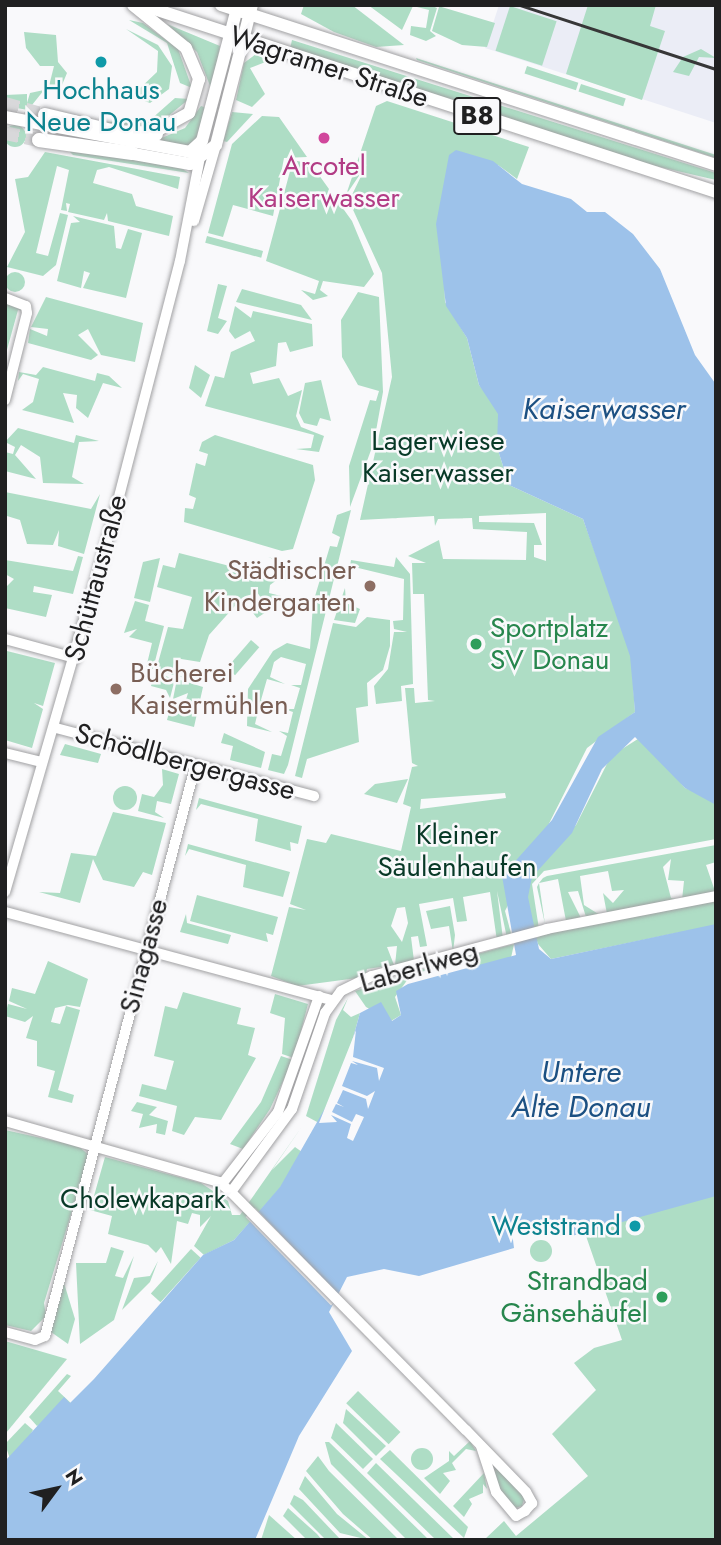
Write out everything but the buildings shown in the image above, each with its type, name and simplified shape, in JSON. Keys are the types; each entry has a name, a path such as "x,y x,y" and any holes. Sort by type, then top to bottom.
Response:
{"highway":[{"path":"41,127 156,134"},
{"path":"41,127 132,153"}],"main road":[{"path":"108,139 156,134 189,113 199,79 186,48 133,5"},
{"name":"Wagramer Straße","path":"142,5 716,192"},
{"name":"Wagramer Straße","path":"221,5 244,9 716,165"},
{"path":"132,153 181,158 202,141 230,35 244,9"},
{"name":"Schüttaustraße","path":"216,145 244,40 244,9"},
{"path":"5,117 199,162 216,145"}],"street":[{"path":"202,141 199,162 202,180"},
{"name":"Schüttaustraße","path":"5,892 40,762 56,728 202,180 216,145"},
{"path":"181,158 202,180"},
{"path":"5,298 20,302 27,313 5,400"},
{"path":"5,639 75,658"},
{"name":"Schödlbergergasse","path":"56,728 194,767 314,796"},
{"name":"Schödlbergergasse","path":"5,753 40,762"},
{"name":"Sinagasse","path":"5,1332 35,1340 45,1336 194,767"},
{"name":"Laberlweg","path":"332,1000 372,976 539,933 716,896"},
{"path":"5,912 332,1000 292,1109 231,1192"},
{"path":"222,1184 240,1163 295,1079 318,996"},
{"path":"5,1121 222,1184 247,1208 342,1306 481,1446 526,1492 532,1503 525,1511 516,1516 496,1492 481,1446"}],"shaded area":[{"path":"499,5 716,5 716,123 485,48"}],"green space":[{"path":"304,5 352,5 404,45 376,47 334,32 301,14"},
{"path":"368,5 430,5 437,8 430,31 436,36 426,41 410,35 411,26 426,28 429,10 413,6 402,30"},
{"path":"435,5 495,23 487,47 462,45 432,31 439,7"},
{"path":"588,5 656,5 650,26 665,31 642,100 566,74"},
{"path":"510,6 557,21 542,66 495,51"},
{"path":"129,20 143,23 178,49 192,88 180,83 167,43"},
{"path":"167,24 220,46 212,91 197,52"},
{"path":"126,29 158,45 172,66 169,89 150,103 139,99 138,90 157,72 158,51"},
{"path":"24,32 56,35 58,62 67,73 62,85 49,86 54,66 40,66 26,48"},
{"path":"292,40 716,173 716,180 634,161 290,49"},
{"path":"701,49 716,58 699,57 689,76 673,72 683,57"},
{"path":"256,54 268,61 250,68 265,94 252,107 236,100 244,63"},
{"path":"416,58 716,155 716,158 417,60"},
{"path":"527,66 578,83 576,90 525,74"},
{"path":"581,84 626,99 623,106 579,92"},
{"path":"44,90 28,110 5,106 5,95 27,94 27,103 30,93"},
{"path":"175,98 189,99 155,127 101,122 149,121"},
{"path":"387,101 529,147 517,179 498,165 444,274 445,302 467,338 479,385 502,413 497,447 509,485 583,519 631,652 635,712 587,748 505,911 512,937 507,938 497,891 503,939 497,941 490,892 463,897 467,921 457,922 453,898 419,904 427,946 420,947 418,936 411,937 414,961 395,965 397,946 387,947 394,965 367,969 365,977 297,986 271,976 289,907 306,910 290,904 307,839 326,843 331,834 401,851 411,807 403,804 412,767 418,766 412,763 405,688 414,688 415,703 435,701 428,700 424,594 413,594 412,563 426,563 408,556 439,540 443,559 526,560 527,532 473,529 472,518 438,519 435,526 434,516 360,520 392,377 382,273 349,201 367,164 346,195 376,106","holes":["546,513 546,561 534,557 534,545 542,545 534,523 479,522 479,516","505,793 506,798 420,809 421,799","405,907 408,923 402,942 391,926 397,908"]},
{"path":"201,106 207,108 199,139 186,149 157,140 185,128"},
{"path":"232,112 253,114 227,142 223,141"},
{"path":"262,116 279,117 307,157 284,158 273,216 233,205 223,237 208,233 232,144"},
{"path":"15,125 23,128 26,136 23,144 15,147 7,144 4,136 7,128"},
{"path":"66,148 181,168 189,173 73,155"},
{"path":"45,152 180,177 178,189 109,167 97,170 93,183 132,194 136,206 173,216 169,236 108,221 107,213 104,220 68,212 70,204 66,203 67,211 61,210 69,170 57,166 36,253 48,256 60,213 68,215 56,265 43,276 7,267 25,232 15,179 28,177"},
{"path":"293,160 311,164 352,221 374,274 364,287 323,281 320,290 328,296 313,300 301,290 315,294 319,281 266,261"},
{"path":"73,216 114,226 116,248 121,249 128,229 142,233 126,298 83,288 90,273 84,271 81,288 57,281 71,223 80,222"},
{"path":"207,236 263,251 261,258 205,243"},
{"path":"11,272 19,272 25,282 19,292 11,292 5,286 5,278"},
{"path":"218,284 227,286 218,318 227,321 218,334 207,331"},
{"path":"242,289 301,305 312,320 236,302"},
{"path":"358,292 379,297 383,392 374,442 350,507 349,466 370,400 376,401 379,391 358,385 342,357 341,320"},
{"path":"46,297 143,323 135,362 101,355 88,329 78,335 98,355 91,360 28,343 30,329 47,336 48,329 31,327"},
{"path":"5,301 25,311 18,310 5,357"},
{"path":"235,306 251,318 253,311 312,324 313,346 290,352 286,342 278,343 276,366 250,373 253,384 279,378 288,396 302,390 296,416 301,427 324,436 319,452 296,449 311,448 314,435 205,406 215,376 224,378 231,352 255,341 250,331 235,339 229,331"},
{"path":"195,365 210,375 201,398 189,388"},
{"path":"43,367 95,381 97,373 109,376 122,388 103,383 88,418 76,408 77,395 63,393 74,423 22,410 33,402 39,379 23,374 18,381 19,372 36,375"},
{"path":"321,380 331,421 320,418 317,426 304,423 299,413 305,383"},
{"path":"18,428 74,443 76,435 99,441 79,442 72,477 84,484 43,483 40,457 21,445 15,455 36,479 5,471 5,452 13,454 15,447 5,442"},
{"path":"215,435 313,465 315,480 293,549 282,551 184,522 185,508 193,509 196,498 189,495 196,463 205,466 208,454 199,451 202,442"},
{"path":"5,492 91,509 100,494 84,554 58,546 59,530 53,545 27,544 20,520 7,516"},
{"path":"351,510 288,765 284,774 268,770 272,754 281,756 287,736 279,731 288,733 293,712 284,709 294,709 300,688 291,685 301,685 306,664 281,657 274,662 270,677 285,684 267,679 261,700 279,708 260,703 255,724 272,732 247,726 248,689 273,651 287,643 310,649 313,603 330,546 337,547 340,537 332,533 337,515"},
{"path":"179,553 277,578 281,562 268,557 285,562 290,572 287,581 278,579 270,585 269,593 281,596 275,606 257,618 253,613 265,604 257,592 242,598 209,635 200,662 175,658 172,672 185,678 156,670 168,627 183,629 192,597 157,587 163,565 175,568"},
{"path":"78,556 83,557 73,594 34,586 33,592 52,595 46,617 5,608 5,588 14,579 5,574 5,560 73,571"},
{"path":"396,557 410,574 413,684 401,686 402,701 376,704 374,686 388,669 394,632 407,632 394,629 393,621 403,620 404,579 350,566 351,560 394,567"},
{"path":"160,558 150,602 134,598 143,562"},
{"path":"345,588 346,603 360,609 355,623 334,620"},
{"path":"135,601 149,605 145,621 164,626 153,669 146,668 152,643 129,637 137,629 124,633"},
{"path":"367,617 390,620 390,646 383,670 367,683 368,706 356,708 359,742 307,759 302,778 295,776 333,623 356,627"},
{"path":"251,640 259,647 235,675 227,668"},
{"path":"7,651 55,663 43,706 34,703 43,709 32,748 5,740"},
{"path":"155,673 175,679 170,698 166,690 151,686"},
{"path":"177,679 203,687 194,727 167,720 172,701 182,713 188,693 173,699"},
{"path":"224,733 265,752 261,768 230,760 233,746 221,743"},
{"path":"641,737 685,788 716,800 716,839 544,871 532,884 539,929 532,931 524,907 527,880 576,825 611,756"},
{"path":"65,744 101,754 98,763 60,755"},
{"path":"162,769 179,774 171,804 157,801 155,812 164,818 138,811 142,794 154,797 163,785"},
{"path":"408,779 397,803 364,794 375,784"},
{"path":"125,786 134,789 137,798 134,807 125,810 116,807 113,798 116,789"},
{"path":"199,798 302,826 298,844 290,842 291,851 255,841 258,819 201,804 196,810"},
{"path":"113,812 166,823 152,875 143,872 134,887 103,880 93,859 80,903 39,892 60,893 71,853 96,856"},
{"path":"188,844 290,872 283,897 243,887 246,865 189,849 185,856"},
{"path":"716,845 716,862 706,865 716,894 682,900 684,881 668,880 671,859 663,867 671,898 680,900 607,914 603,893 613,903 624,890 612,891 608,871 580,876 584,905 600,915 586,917 578,891 568,892 581,918 566,921 558,879 539,883 547,876"},
{"path":"539,883 545,924 537,887"},
{"path":"197,895 278,917 273,935 266,933 268,942 190,921"},
{"path":"716,899 716,949 681,932 551,959 536,938 546,933"},
{"path":"450,906 455,935 453,952 449,926 431,929 426,911"},
{"path":"186,914 187,923 231,935 228,944 180,932"},
{"path":"514,944 511,958 467,969 463,958"},
{"path":"48,961 88,979 80,1007 68,1005 55,1008 51,1022 60,1024 66,1006 80,1010 58,1090 74,1095 72,1103 48,1097 55,1071 37,1066 37,1041 26,1038 33,1016 25,1022 5,1016 8,1004 27,1009 9,1001 12,988 35,994"},
{"path":"436,965 408,979 395,997 401,1015 391,1021 366,1007 355,991"},
{"path":"183,992 241,1008 237,1024 255,1028 248,1055 256,1058 221,1120 195,1117 184,1135 172,1131 177,1106 139,1096 142,1084 166,1090 174,1061 154,1056 165,1006 177,1009"},
{"path":"275,994 308,1004 294,1058 282,1054 285,1018 270,1013"},
{"path":"348,998 343,1010 351,1017 360,1013 341,1080 319,1123 306,1116 336,1020"},
{"path":"281,1056 293,1060 270,1109 243,1149 230,1144 261,1102"},
{"name":"Strandbad Gänsehäufel","path":"716,1092 716,1540 484,1540 504,1521 516,1536 588,1476 552,1434 596,1390 574,1363 594,1348 622,1340 577,1210"},
{"path":"137,1102 157,1107 149,1115 168,1121 165,1135 156,1133 157,1124 139,1128 143,1114 131,1111"},
{"name":"Cholewkapark","path":"303,1125 272,1170 295,1147 302,1152 280,1188 234,1240 204,1255 194,1246 211,1216 200,1227 200,1215 192,1213 188,1224 177,1221 171,1264 161,1247 156,1253 148,1245 108,1234 112,1216 90,1210 105,1157 201,1183 228,1201 232,1215 240,1215"},
{"path":"5,1130 78,1146 89,1155 44,1303 46,1316 31,1331 5,1325"},
{"path":"537,1240 545,1240 552,1247 552,1255 545,1262 537,1262 530,1255 530,1247"},
{"path":"111,1247 124,1251 115,1276 123,1278 134,1256 114,1320 80,1344 76,1263 106,1263"},
{"path":"191,1249 201,1258 161,1302 151,1294"},
{"path":"158,1261 150,1282 122,1310 134,1278 150,1276"},
{"path":"64,1283 75,1319 68,1344 51,1332"},
{"path":"5,1341 67,1359 6,1433 5,1432"},
{"path":"67,1374 71,1376 58,1391 73,1405 37,1426 29,1417"},
{"path":"358,1391 400,1432 389,1444 346,1403"},
{"path":"346,1409 386,1446 376,1456 343,1423"},
{"path":"25,1423 33,1430 12,1465 5,1444"},
{"path":"336,1423 373,1459 363,1469 331,1438"},
{"path":"470,1441 476,1451 466,1449 452,1463 456,1470 443,1473 450,1481 440,1494 424,1478 449,1461 449,1451 454,1456"},
{"path":"325,1442 329,1442 429,1540 407,1540 331,1464"},
{"path":"422,1448 430,1451 433,1459 430,1467 422,1470 414,1467 411,1459 414,1451"},
{"path":"390,1450 468,1527 464,1538 380,1459"},
{"path":"318,1456 329,1471 399,1540 373,1540 343,1514 306,1471"},
{"path":"490,1462 525,1496 522,1506 515,1508 498,1490"},
{"path":"376,1463 455,1540 436,1540 367,1473"},
{"path":"484,1473 487,1489 483,1484 483,1493 469,1499 472,1504 464,1517 453,1506"},
{"path":"305,1476 337,1514 369,1540 340,1533 299,1489"},
{"path":"294,1495 303,1500 341,1540 326,1540 290,1504"},
{"path":"288,1508 322,1540 307,1540 283,1516"},
{"path":"269,1515 297,1540 261,1540"}],"water":[{"name":"Untere Alte Donau","path":"456,150 493,161 522,184 571,199 587,212 605,212 633,234 660,269 695,355 715,383 716,805 685,788 635,737 602,769 572,833 532,877 528,897 539,949 551,959 716,924 716,1196 568,1237 557,1235 547,1219 512,1232 514,1248 419,1276 384,1269 347,1277 329,1312 352,1351 299,1436 255,1540 5,1540 6,1460 64,1397 70,1403 94,1379 203,1255 234,1240 280,1187 341,1080 360,1013 381,1002 392,1021 401,1015 396,991 408,984 516,955 502,876 552,820 598,737 635,712 630,656 583,519 509,485 497,447 498,414 479,385 467,338 446,306 436,224 449,155"}],"pier":[{"path":"356,1030 353,1057 384,1068 379,1081 377,1068 352,1061 358,1065 351,1063 342,1086 367,1096 375,1091 368,1109 366,1099 343,1090 337,1103 344,1107 336,1104 332,1112 352,1122 356,1114 364,1117 353,1141 347,1138 351,1124 331,1115 337,1122 319,1123"},
{"path":"255,1208 340,1296 331,1306 246,1217"}],"tunnel":[{"path":"5,104 45,115"},
{"path":"5,133 39,140"}],"railway":[{"path":"520,5 716,69"}],"place":[{"name":"Hochhaus Neue Donau","path":"101,62"},
{"name":"Arcotel Kaiserwasser","path":"324,138"},
{"name":"Städtischer Kindergarten","path":"370,586"},
{"name":"Sportplatz SV Donau","path":"476,644"},
{"name":"Bücherei Kaisermühlen","path":"116,689"},
{"name":"Weststrand","path":"635,1226"},
{"name":"Strandbad Gänsehäufel","path":"662,1297"}],"water label":[{"name":"Kaiserwasser","path":"604,409"}],"park label":[{"name":"Lagerwiese Kaiserwasser","path":"438,457"},
{"name":"Kleiner Säulenhaufen","path":"457,851"}]}
